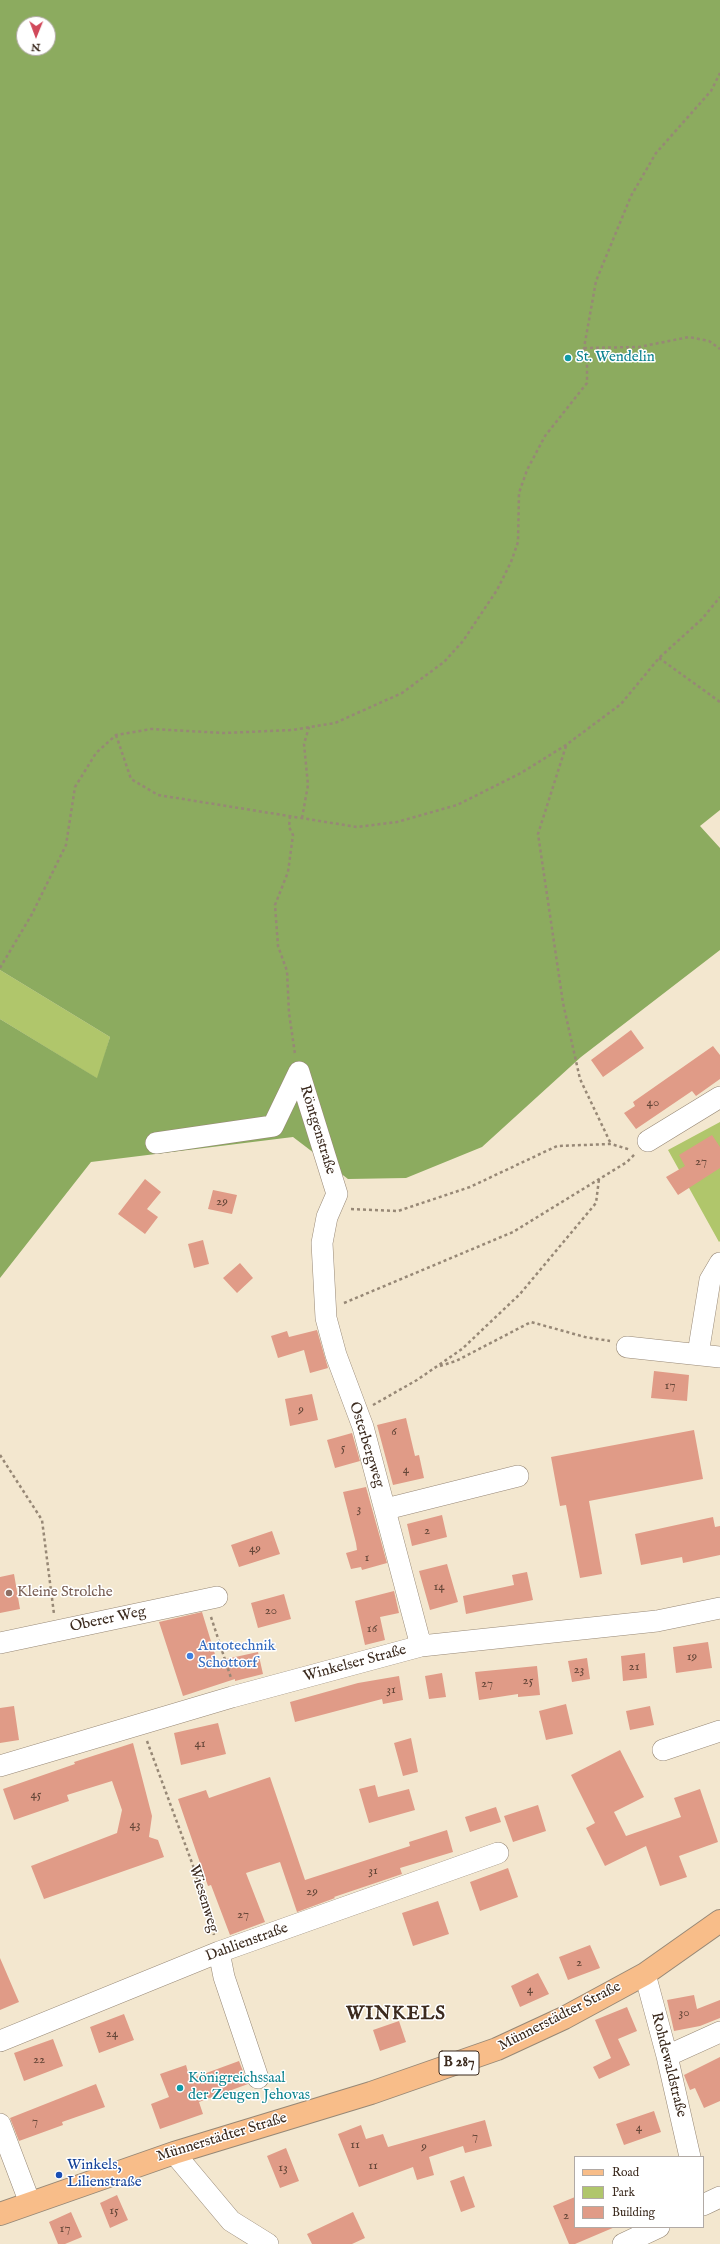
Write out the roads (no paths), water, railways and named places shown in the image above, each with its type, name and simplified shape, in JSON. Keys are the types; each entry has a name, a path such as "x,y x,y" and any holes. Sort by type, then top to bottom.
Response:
{"main road":[{"name":"Münnerstädter Straße","path":"0,2214 174,2153 371,2093 497,2049 564,2018 645,1974 720,1921"}],"street":[{"name":"Röntgenstraße","path":"156,1143 273,1126 299,1072 337,1194 327,1217 322,1243"},
{"path":"648,1141 720,1097"},
{"name":"Osterbergweg","path":"322,1243 326,1312 336,1356 358,1414 386,1510 421,1646"},
{"path":"698,1354 710,1280 720,1263"},
{"path":"621,1344 720,1357"},
{"path":"386,1510 518,1476"},
{"name":"Oberer Weg","path":"0,1643 211,1598"},
{"name":"Winkelser Straße","path":"0,1766 236,1696 421,1646 657,1621 720,1608"},
{"path":"663,1750 720,1731"},
{"name":"Dahlienstraße","path":"0,2041 219,1952 498,1853"},
{"name":"Wiesenweg","path":"219,1952 224,1977 258,2078"},
{"name":"Rohdewaldstraße","path":"645,1974 667,2056 690,2156"},
{"path":"667,2056 720,2032"},
{"path":"0,2124 30,2203"},
{"path":"174,2153 231,2221 268,2244"},
{"path":"704,2205 720,2197"},
{"path":"626,2244 657,2228"}],"place":[{"name":"St. Wendelin","path":"568,358"},
{"name":"Kleine Strolche","path":"9,1593"},
{"name":"Autotechnik Schottorf","path":"190,1656"},
{"name":"Königreichssaal der Zeugen Jehovas","path":"180,2088"},
{"name":"Winkels, Lilienstraße","path":"59,2175"}],"district":[{"name":"WINKELS","path":"396,2015"}]}
